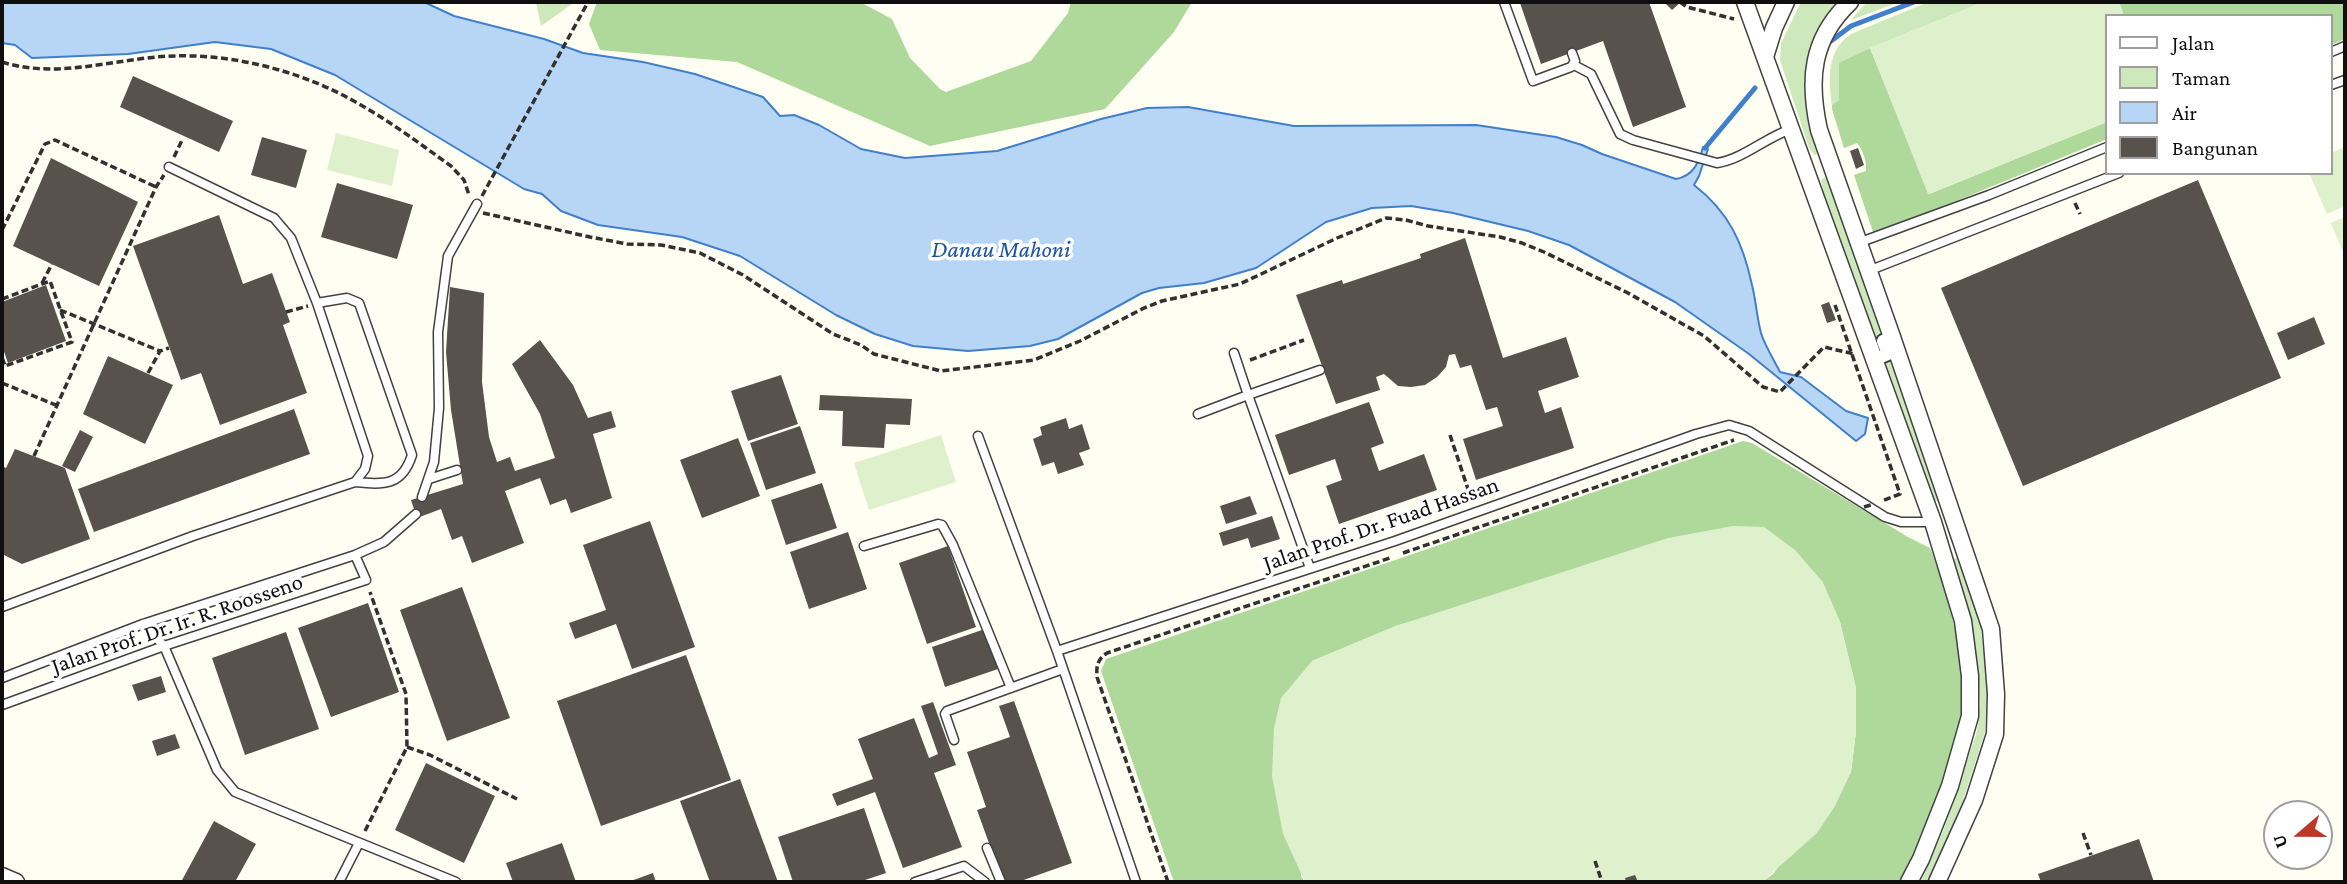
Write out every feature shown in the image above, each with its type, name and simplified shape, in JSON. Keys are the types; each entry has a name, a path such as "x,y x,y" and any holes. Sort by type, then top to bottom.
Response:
{"street":[{"path":"1745,2 1933,522 1963,621 1970,676 1970,716 1950,786 1909,882"},
{"path":"1765,57 1774,27 1786,2"},
{"path":"1850,2 1830,24 1822,38 1813,79 1813,102 1819,130 1990,629 1996,694 1995,734 1974,800 1937,882"},
{"path":"1874,360 1888,354 1882,341 1892,337"},
{"path":"2,876 16,882"}],"lane":[{"path":"1504,2 1533,81 1574,65 1591,74 1620,134 1633,140 1717,163 1729,161 1771,136 1791,129"},
{"path":"1572,52 1574,65"},
{"path":"1858,243 1989,195 2106,146"},
{"path":"169,167 274,218 291,239 317,303 368,456 365,469 355,482"},
{"path":"1868,271 2114,175"},
{"path":"422,497 435,449 439,408 438,332 448,256 476,206"},
{"path":"2,607 204,532 355,482 379,484 395,480 407,470 412,455 359,303 347,298 317,303"},
{"path":"1234,353 1310,568"},
{"path":"1199,414 1320,370"},
{"name":"Jalan Prof. Dr. Fuad Hassan","path":"1057,651 1476,513 1675,440 1729,425 1749,431 1885,517 1901,522 1933,522"},
{"path":"978,436 1057,651 1136,882"},
{"path":"429,479 457,470"},
{"name":"Jalan Prof. Dr. Ir. R. Roosseno","path":"2,678 143,624 355,555 384,542 416,514"},
{"path":"864,546 938,524 942,526 1011,688"},
{"path":"355,555 366,580"},
{"name":"Jalan Prof. Dr. Ir. R. Roosseno","path":"2,705 164,646 366,580"},
{"path":"143,624 164,646 217,770 235,792 456,882"},
{"path":"954,740 947,722 947,711 1063,669"},
{"path":"339,882 359,843"},
{"path":"987,848 1001,882"},
{"path":"915,882 964,866 985,882"}],"path":[{"path":"1680,2 1688,8 1738,20 1752,20"},
{"path":"476,206 588,3"},
{"path":"2,62 32,68 61,69 186,56 218,57 261,66 305,80 352,100 451,166 464,180 476,206 493,216 627,244 661,245 700,253 743,275 833,334 861,345 874,354 941,371 1034,360 1080,341 1144,308 1162,301 1240,284 1386,218 1500,237 1544,252 1628,293 1704,336 1763,387 1780,392 1824,347 1874,360"},
{"path":"34,456 156,187 183,138"},
{"path":"2,230 45,144 50,141 55,140 156,187"},
{"path":"41,284 52,264"},
{"path":"2,299 50,281 72,342 5,366 2,359"},
{"path":"1834,302 1900,494 1864,507 1853,500"},
{"path":"286,313 317,303"},
{"path":"60,310 160,351 169,348"},
{"path":"1238,364 1304,340"},
{"path":"148,373 160,351"},
{"path":"2,383 58,406"},
{"path":"1450,435 1476,513"},
{"path":"1168,882 1097,677 1096,668 1100,658 1107,653 1737,439"},
{"path":"359,843 407,747 406,694 366,580"},
{"path":"407,747 430,755 517,799"},
{"path":"2083,833 2091,855"},
{"path":"1595,861 1602,882"}],"green space":[{"path":"536,2 575,2 541,26"},
{"path":"597,2 860,2 892,19 910,58 946,92 1031,61 1068,13 1071,2 1192,2 1174,32 1105,109 930,146 737,62 600,50 589,24"},
{"path":"1801,2 1837,2 1824,21 1809,56 1807,91 1820,150 1814,155 1809,148 1780,60 1781,43"},
{"path":"1867,2 1899,2 1851,20"},
{"path":"1928,2 1984,2 1870,48 1840,63 1839,100 1832,105 1831,66 1837,48 1843,41 1851,34"},
{"path":"1984,2 2119,2 2123,14 2106,14 2106,122 1928,194 1870,48"},
{"path":"2119,2 2345,2 2345,39 2333,44 2333,14 2123,14"},
{"path":"1870,48 1929,194 2106,122 2106,139 1874,235 1854,175 1866,171 1864,156 1857,143 1844,148 1832,109 1832,105 1839,100 1839,63"},
{"path":"336,133 399,150 392,186 327,170"},
{"path":"2345,147 2345,206 2327,214 2310,175 2333,175 2333,152"},
{"path":"1829,178 1940,499 1936,501 1823,191 1821,180"},
{"path":"2345,217 2345,257 2331,223"},
{"path":"941,435 956,482 869,510 854,463"},
{"path":"1743,441 1752,443 1930,548 1936,563 1958,644 1964,699 1949,769 1904,882 1762,882 1773,874 1851,772 1856,731 1856,688 1840,622 1822,581 1497,595 1396,626 1312,661 1301,876 1305,882 1174,882 1101,671 1106,659"},
{"path":"1733,526 1764,527 1795,550 1822,581 1840,622 1856,688 1856,731 1851,772 1835,806 1817,833 1762,882 1305,882 1283,834 1272,776 1274,728 1281,698 1312,661 1396,626 1668,538"},
{"path":"1958,556 1962,561 1981,628 1987,689 1985,732 1954,829 1930,882 1921,882 1945,826 1977,731 1980,702 1971,621 1953,564 1953,560"}],"water":[{"name":"Danau Mahoni","path":"2,2 424,2 454,16 544,39 583,53 643,62 695,74 763,97 780,116 794,115 819,125 861,149 905,158 997,151 1101,119 1147,108 1188,107 1294,126 1476,125 1556,137 1676,179 1687,175 1694,168 1703,147 1708,149 1694,185 1717,206 1739,242 1748,270 1761,333 1780,372 1801,377 1846,411 1868,418 1865,434 1856,441 1749,354 1675,302 1569,245 1528,231 1411,206 1372,208 1326,222 1256,268 1204,283 1159,288 1142,293 1058,339 1030,346 968,351 913,346 875,334 836,315 740,256 682,237 598,225 561,211 542,194 524,189 335,75 271,49 215,42 128,54 32,58 15,45 2,43"}],"building":[{"path":"1649,2 1686,107 1633,127 1603,41 1541,64 1520,3"},
{"path":"1664,2 1681,2 1672,10"},
{"path":"133,76 233,121 219,152 120,107"},
{"path":"262,137 307,150 296,188 251,175"},
{"path":"1858,148 1864,165 1856,169 1850,151"},
{"path":"51,158 138,202 99,286 13,246"},
{"path":"2198,180 2281,378 2023,486 1941,288"},
{"path":"337,183 413,205 397,259 321,237"},
{"path":"219,215 243,284 272,273 290,322 283,325 307,393 220,425 201,373 181,380 133,246"},
{"path":"1465,238 1503,358 1566,337 1579,377 1538,391 1545,413 1561,407 1574,448 1476,480 1463,439 1503,426 1497,407 1486,410 1471,365 1460,368 1455,354 1449,355 1446,367 1425,385 1398,386 1384,374 1376,377 1380,390 1336,404 1296,295 1342,280 1343,284 1421,258 1420,254"},
{"path":"46,285 66,341 8,363 2,346 2,302"},
{"path":"450,287 484,293 482,382 489,437 497,462 510,457 515,471 555,458 540,414 512,364 540,340 573,385 588,418 611,411 616,427 593,434 612,498 571,513 566,499 550,505 540,478 505,491 524,543 472,563 462,536 452,540 441,509 417,518 411,500 463,484 451,410 446,352"},
{"path":"1829,302 1836,320 1827,323 1821,305"},
{"path":"2314,317 2325,344 2288,360 2277,333"},
{"path":"108,356 173,385 145,444 83,414"},
{"path":"781,375 798,424 748,441 731,391"},
{"path":"820,395 912,399 910,425 886,424 884,448 842,446 843,411 819,410"},
{"path":"1369,402 1384,443 1371,448 1379,471 1424,454 1437,490 1339,524 1326,486 1342,480 1335,459 1289,475 1275,435"},
{"path":"294,409 310,454 94,532 78,489"},
{"path":"1066,418 1069,429 1082,424 1090,449 1079,453 1084,465 1058,474 1054,462 1042,466 1033,439 1042,435 1040,427"},
{"path":"800,426 816,473 766,490 750,443"},
{"path":"80,430 93,437 75,472 62,466"},
{"path":"738,438 760,496 702,518 680,460"},
{"path":"15,449 65,468 90,539 22,564 2,554 2,466 6,468"},
{"path":"822,483 837,528 786,545 771,500"},
{"path":"1250,496 1257,514 1226,524 1220,506"},
{"path":"1272,516 1280,539 1251,548 1248,538 1223,546 1219,533"},
{"path":"650,521 695,647 632,669 616,624 575,639 569,623 606,610 583,545"},
{"path":"848,532 867,589 809,609 790,552"},
{"path":"948,546 976,627 927,644 899,563"},
{"path":"462,587 510,718 447,741 400,610"},
{"path":"368,603 399,692 331,717 298,628"},
{"path":"985,629 998,669 945,687 932,647"},
{"path":"286,632 319,729 245,755 212,658"},
{"path":"686,655 731,780 601,826 557,701"},
{"path":"161,676 166,692 138,701 132,685"},
{"path":"1014,701 1072,863 1018,882 1003,882 977,810 986,807 967,752 1010,737 999,706"},
{"path":"933,702 956,765 934,773 962,847 903,868 875,792 837,806 832,794 873,779 858,739 914,718 929,758 938,754 921,706"},
{"path":"175,734 180,748 157,756 152,741"},
{"path":"426,763 495,796 464,863 395,830"},
{"path":"740,779 778,882 710,882 680,801"},
{"path":"864,808 886,873 859,882 793,882 778,837"},
{"path":"214,821 256,844 235,882 181,882"},
{"path":"2139,839 2154,882 2041,882 2038,874"},
{"path":"562,843 576,882 513,882 506,863"},
{"path":"653,873 656,882 628,882"},
{"path":"1635,875 1638,882 1626,882 1625,878"}],"waterway":[{"path":"1831,41 1851,26 1914,2"},
{"path":"1705,148 1755,88"}]}
